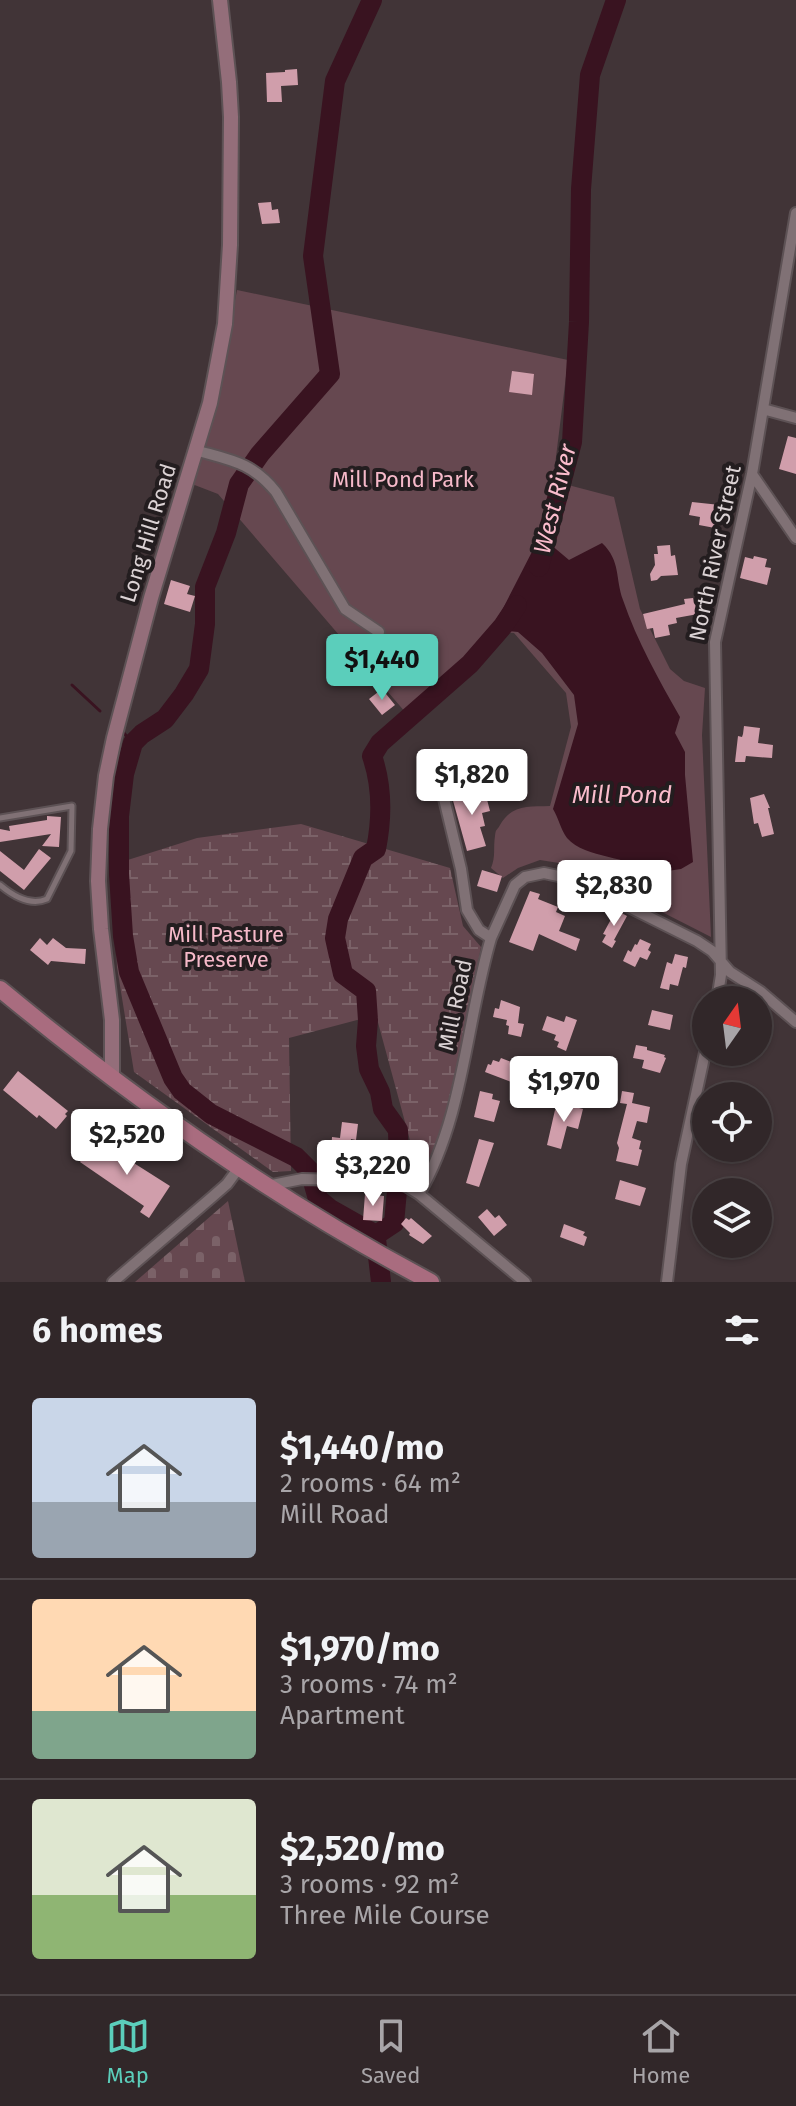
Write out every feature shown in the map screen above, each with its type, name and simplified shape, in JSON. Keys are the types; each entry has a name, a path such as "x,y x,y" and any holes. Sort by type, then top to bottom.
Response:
{"main road":[{"path":"0,989 112,1078 238,1169 339,1231 431,1282"}],"street":[{"name":"Long Hill Road","path":"112,1078 112,1020 98,881 102,805 110,754 142,632 218,367 228,298 231,117 220,0"},
{"name":"North River Street","path":"719,986 715,642 752,474 796,213"},
{"path":"763,409 796,418"},
{"path":"195,450 255,470 276,492 345,609 379,632"},
{"path":"752,474 796,538"},
{"name":"Mill Road","path":"419,1194 431,1174 449,1124 491,938 479,930 467,910 461,869 440,782"},
{"path":"491,938 515,885 525,877 544,873 563,877 697,941 712,951 730,972 761,992 796,1022"},
{"path":"667,1282 681,1164 702,1066"},
{"path":"113,1282 222,1189 238,1169"},
{"path":"265,1186 302,1179 382,1181 406,1186 525,1282"}],"lane":[{"path":"0,818 72,806 71,851 47,899 28,901 0,885"}],"green space":[{"name":"Mill Pond Park","path":"237,290 568,360 553,481 614,497 640,609 670,669 684,681 705,688 702,735 711,937 559,863 540,860 518,868 503,878 491,868 496,832 505,818 521,808 550,806 571,727 566,693 514,633 501,632 478,660 412,720 218,494 192,484 213,412"},
{"name":"Mill Pasture Preserve","path":"301,824 450,868 463,926 481,947 453,1093 430,1166 425,1170 418,1170 376,1015 289,1038 291,1171 273,1172 134,1072 117,967 112,865 197,838"},
{"path":"228,1201 245,1282 135,1282"}],"water":[{"name":"Mill Pond","path":"537,542 550,544 569,560 602,543 612,556 623,600 635,630 680,717 675,733 685,752 693,862 681,869 647,874 630,863 585,850 567,838 553,809 578,724 574,695 542,653 518,632 508,631 497,620"}],"building":[{"path":"297,69 298,85 281,86 282,102 267,102 266,73"},
{"path":"271,202 272,210 278,209 280,223 262,224 258,203"},
{"path":"512,371 534,374 532,395 509,392"},
{"path":"788,436 796,438 796,474 779,469"},
{"path":"692,502 720,505 715,528 699,525 700,517 689,515"},
{"path":"670,545 678,575 661,576 651,581 657,546"},
{"path":"754,556 767,559 765,567 771,568 767,585 740,578 745,557 753,559"},
{"path":"171,580 190,586 187,594 195,596 190,612 164,604"},
{"path":"693,598 698,614 676,618 677,623 668,625 670,635 655,638 653,628 647,629 643,614 685,604 684,599"},
{"path":"410,638 424,646 407,679 393,672"},
{"path":"382,689 395,705 382,715 369,699"},
{"path":"744,726 760,728 758,743 773,745 772,758 746,756 745,762 735,762 738,736 742,737"},
{"path":"484,788 490,811 482,813 485,826 480,827 486,846 467,851 452,797"},
{"path":"764,794 770,808 774,834 762,837 758,823 754,824 750,798"},
{"path":"47,816 61,817 59,847 42,846 51,834 0,842 0,829 10,831 9,826 47,820"},
{"path":"39,849 51,858 24,890 0,871 0,851 24,870"},
{"path":"482,870 502,876 497,892 477,886"},
{"path":"530,891 540,894 538,899 558,907 556,912 565,916 559,931 580,939 576,951 539,934 533,951 509,942"},
{"path":"616,910 627,916 612,948 602,942"},
{"path":"40,938 47,945 53,938 66,948 86,949 85,964 51,961 48,965 30,950"},
{"path":"640,939 651,944 648,950 651,952 647,960 640,957 635,967 623,961 628,950 631,952"},
{"path":"675,954 688,957 686,968 683,967 678,986 670,984 669,990 660,988 667,962 672,964"},
{"path":"501,1000 520,1007 518,1023 524,1024 521,1037 508,1034 507,1020 493,1017"},
{"path":"652,1010 673,1015 670,1030 648,1025"},
{"path":"547,1016 564,1022 566,1016 577,1020 566,1051 557,1047 559,1042 554,1040 556,1035 542,1030"},
{"path":"636,1045 665,1055 660,1073 642,1068 644,1060 633,1058"},
{"path":"501,1058 525,1067 519,1085 485,1072 488,1064 491,1065 493,1060 499,1062"},
{"path":"18,1071 68,1111 56,1129 39,1115 37,1118 3,1090"},
{"path":"480,1091 493,1094 492,1099 500,1101 494,1122 474,1117"},
{"path":"622,1091 634,1093 632,1103 650,1107 647,1123 637,1121 632,1138 641,1141 638,1166 616,1161 617,1143 627,1104 620,1103"},
{"path":"563,1104 583,1109 578,1129 567,1126 561,1149 547,1145 555,1110 561,1111"},
{"path":"342,1122 358,1124 356,1140 351,1139 349,1155 331,1153 332,1137 340,1138"},
{"path":"479,1139 494,1143 479,1187 466,1183"},
{"path":"92,1145 100,1151 107,1146 170,1186 149,1218 140,1212 144,1206 80,1162"},
{"path":"620,1180 646,1188 640,1206 615,1199"},
{"path":"365,1194 384,1196 382,1221 363,1220"},
{"path":"487,1209 495,1218 499,1215 507,1225 494,1236 478,1217"},
{"path":"406,1218 411,1218 432,1236 423,1244 409,1235 401,1224"},
{"path":"564,1224 585,1232 584,1246 560,1237"}],"waterway":[{"path":"372,0 335,81 313,256 330,374 260,454 239,484 226,533 205,587 205,624 199,669 165,719 133,743 124,774 119,816 119,874 129,972 173,1078 182,1091 211,1114 296,1157 310,1171 318,1199 376,1235"},
{"name":"West River","path":"539,567 572,442 579,322 581,189 590,75 616,0"},
{"name":"West River","path":"376,1235 394,1223 399,1169 398,1130 383,1109 380,1092 369,1069 366,991 343,974 335,938 338,919 363,858 376,849 380,802 372,756 380,743 470,664 517,605"},
{"path":"72,685 100,711"},
{"path":"123,732 133,743"},
{"name":"West River","path":"376,1239 381,1282"}]}
